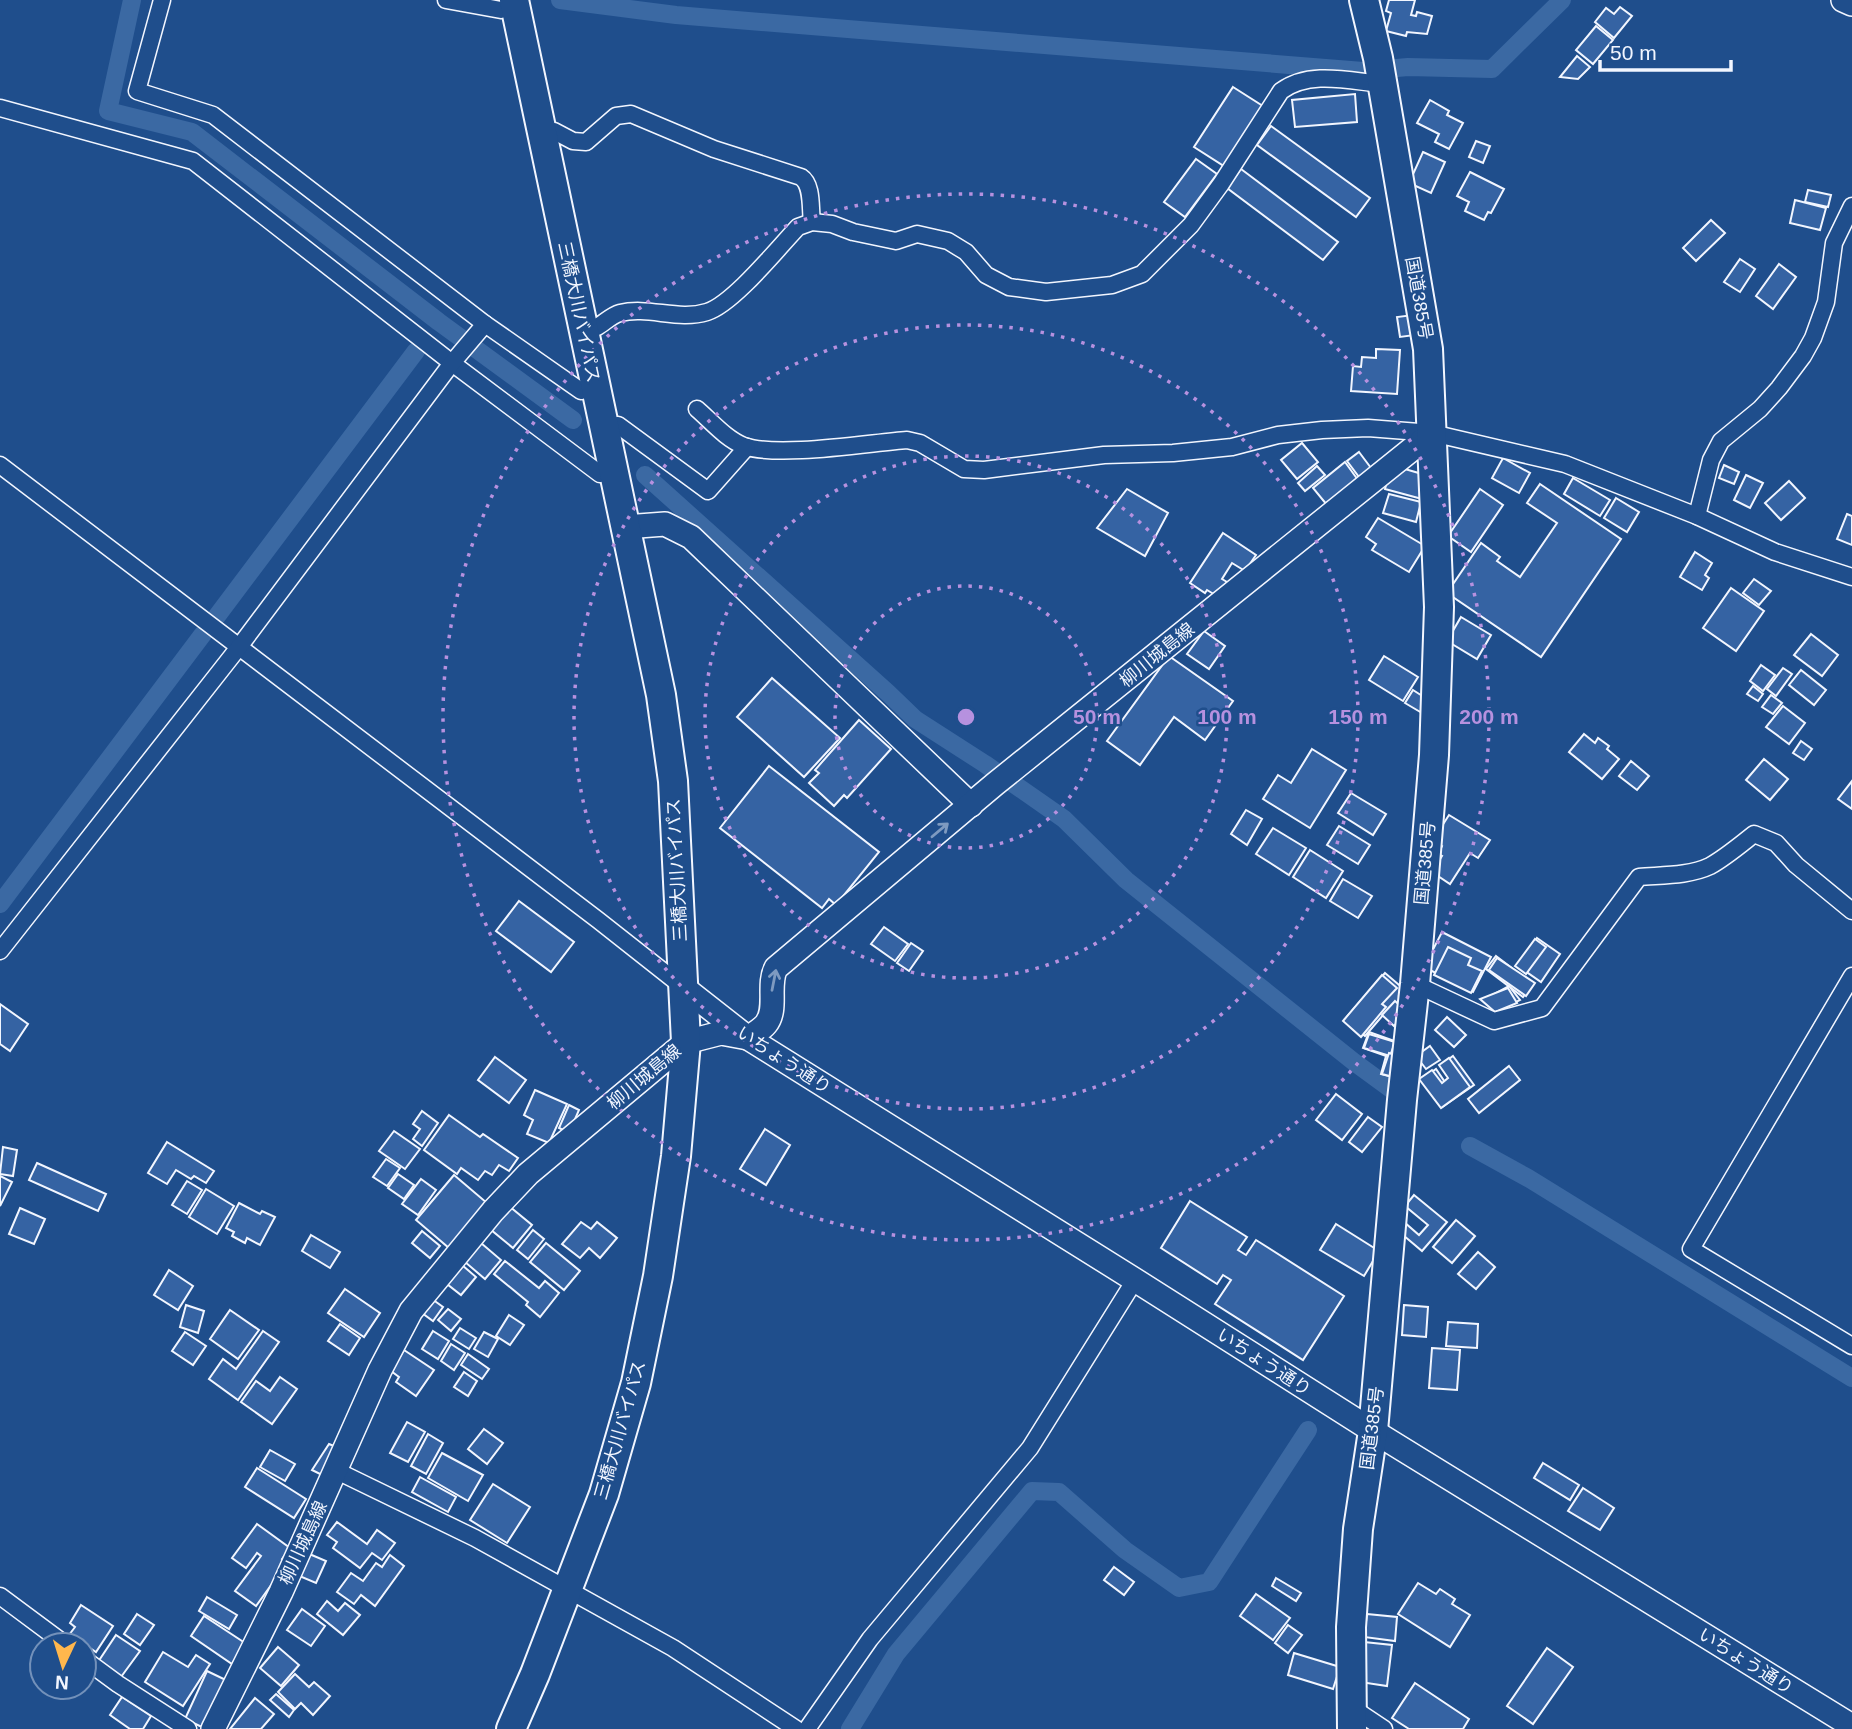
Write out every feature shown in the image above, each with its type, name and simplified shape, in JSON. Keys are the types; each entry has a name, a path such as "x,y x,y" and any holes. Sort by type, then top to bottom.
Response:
{"highway":[{"name":"国道385号","path":"1351,1718 1351,1627 1358,1529 1373,1431 1415,984 1435,728 1439,607 1428,349 1380,71 1364,0"},
{"name":"三橋大川バイパス","path":"510,7 661,695 673,781 685,1042 676,1156 658,1276 642,1356 604,1494 511,1729"}],"street":[{"path":"162,0 137,91 213,116 485,324 581,391"},
{"path":"446,0 510,7"},
{"path":"1843,0 1852,4"},
{"path":"597,327 617,314 638,311 689,315 709,312 725,302 798,227 812,222 832,224 853,232 895,241 917,234 948,241 967,252 986,275 1009,287 1046,292 1112,285 1142,274 1191,225 1221,184 1280,91 1291,83 1305,79 1380,71"},
{"path":"0,108 192,161 600,474"},
{"path":"554,131 586,142 616,116 623,114 641,117 714,149 801,177 808,186 812,222"},
{"path":"1697,516 1711,460 1721,441 1760,409 1803,356 1813,338 1826,302 1833,243 1852,206"},
{"path":"0,951 239,647 452,363 485,324"},
{"path":"697,409 736,442 747,447 789,451 907,440 920,443 964,469 984,470 1104,455 1173,453 1220,448 1278,435 1322,430 1432,428 1565,464 1697,516 1775,552 1852,577"},
{"path":"618,425 708,491 747,447"},
{"name":"柳川城島線","path":"213,1729 281,1592 380,1370 411,1311 493,1211 528,1174 685,1042 721,1032 748,1038 766,1023 771,1014 772,977 776,968 1003,778 1432,428"},
{"path":"0,466 598,919 683,987"},
{"path":"625,527 665,524 691,537 971,805"},
{"path":"1415,984 1494,1021 1542,1008 1639,877 1679,874 1708,867 1737,849 1754,834 1776,843 1796,865 1852,911"},
{"path":"1852,976 1691,1249 1852,1346"},
{"name":"いちょう通り","path":"683,987 748,1038 1373,1431 1852,1726"},
{"path":"807,1729 870,1639 1030,1448 1135,1280"},
{"path":"337,1471 475,1538 673,1648 796,1729"},
{"path":"0,1596 47,1631"},
{"path":"98,1669 188,1729"},
{"path":"1351,1718 1384,1729"}],"building":[{"path":"1389,0 1415,0 1411,15 1416,16 1417,12 1432,16 1427,34 1407,32 1406,36 1386,31 1391,13 1386,11"},
{"path":"1620,7 1632,16 1614,38 1595,22 1606,8 1614,14"},
{"path":"1596,26 1613,40 1593,64 1576,50"},
{"path":"1577,56 1590,67 1578,79 1560,77"},
{"path":"1233,87 1266,108 1227,168 1194,147"},
{"path":"1355,94 1357,122 1295,127 1292,100"},
{"path":"1430,100 1449,111 1447,115 1463,123 1449,149 1435,142 1439,134 1417,123"},
{"path":"1271,126 1370,198 1356,217 1257,145"},
{"path":"1476,141 1490,146 1483,163 1469,157"},
{"path":"1423,152 1445,162 1431,193 1409,183"},
{"path":"1196,159 1217,174 1185,217 1164,202"},
{"path":"1241,169 1338,242 1323,260 1227,188"},
{"path":"1470,172 1504,189 1484,220 1465,211 1469,202 1457,196"},
{"path":"1808,190 1831,195 1828,207 1805,202"},
{"path":"1795,200 1826,208 1820,230 1790,223"},
{"path":"1711,220 1725,233 1696,261 1683,248"},
{"path":"1740,259 1755,269 1740,292 1724,282"},
{"path":"1779,264 1796,277 1773,309 1756,296"},
{"path":"1413,315 1415,335 1400,337 1397,317"},
{"path":"1376,349 1400,350 1397,394 1351,391 1353,366 1361,367 1362,357 1376,358"},
{"path":"1302,443 1318,462 1297,479 1281,460"},
{"path":"1359,452 1371,468 1359,477 1347,461"},
{"path":"1503,458 1530,473 1519,493 1492,478"},
{"path":"1345,462 1358,480 1327,505 1313,488"},
{"path":"1724,465 1739,472 1734,484 1719,478"},
{"path":"1317,466 1325,475 1305,491 1298,483"},
{"path":"1398,467 1429,476 1422,499 1385,489 1389,474"},
{"path":"1746,475 1763,483 1750,508 1734,500"},
{"path":"1573,478 1610,500 1600,516 1564,494"},
{"path":"1789,481 1805,498 1781,520 1765,503"},
{"path":"1540,484 1621,539 1541,657 1447,593 1481,543 1500,557 1497,561 1520,577 1557,523 1527,503"},
{"path":"1127,489 1168,513 1145,556 1097,528"},
{"path":"1480,489 1503,505 1471,552 1448,536"},
{"path":"1389,494 1421,502 1416,522 1383,513"},
{"path":"1616,498 1639,512 1627,532 1604,518"},
{"path":"1847,514 1852,516 1852,545 1837,539"},
{"path":"1378,518 1425,546 1409,572 1372,550 1376,544 1366,537"},
{"path":"1223,533 1256,555 1245,571 1232,563 1222,579 1227,582 1217,596 1207,590 1205,593 1190,583"},
{"path":"1695,552 1712,563 1705,575 1709,578 1702,590 1680,577"},
{"path":"1754,579 1771,591 1759,605 1743,593"},
{"path":"1731,588 1764,611 1736,651 1703,628"},
{"path":"1461,617 1491,635 1477,659 1447,641"},
{"path":"1204,631 1225,646 1209,669 1187,654"},
{"path":"1811,634 1838,655 1822,676 1794,655"},
{"path":"1169,656 1233,701 1205,740 1174,717 1140,765 1107,741"},
{"path":"1384,656 1418,677 1403,701 1369,680"},
{"path":"1761,665 1775,675 1763,691 1750,681"},
{"path":"1783,668 1792,674 1776,696 1767,689"},
{"path":"1801,670 1826,690 1814,705 1789,685"},
{"path":"772,678 840,738 804,777 737,717"},
{"path":"1753,686 1763,694 1758,701 1747,694"},
{"path":"1413,690 1430,701 1422,713 1405,703"},
{"path":"1771,695 1782,703 1773,714 1762,707"},
{"path":"1783,706 1805,723 1789,744 1766,727"},
{"path":"859,720 891,749 847,798 844,795 834,806 809,783 819,773 815,770"},
{"path":"1584,734 1595,743 1598,738 1609,746 1607,749 1619,759 1602,779 1569,752"},
{"path":"1801,741 1812,749 1804,760 1793,753"},
{"path":"1312,749 1346,770 1310,828 1263,799 1278,775 1291,783"},
{"path":"1764,759 1788,779 1770,800 1746,780"},
{"path":"1631,761 1649,776 1637,790 1619,776"},
{"path":"769,766 879,852 836,905 829,899 822,908 720,828"},
{"path":"1852,781 1852,809 1838,799"},
{"path":"1351,793 1386,814 1373,835 1338,813"},
{"path":"1246,810 1262,819 1247,845 1231,834"},
{"path":"1449,815 1490,840 1478,858 1470,853 1450,884 1432,872 1442,856 1438,854 1442,846 1433,840"},
{"path":"1339,826 1370,845 1358,864 1327,845"},
{"path":"1273,828 1306,848 1289,875 1256,854"},
{"path":"1310,850 1343,871 1326,898 1293,877"},
{"path":"1343,879 1372,896 1358,918 1330,901"},
{"path":"519,901 574,942 551,972 496,931"},
{"path":"884,927 908,944 895,961 871,944"},
{"path":"1442,932 1491,957 1473,992 1424,967"},
{"path":"1537,938 1560,954 1541,982 1518,966"},
{"path":"1535,939 1546,947 1526,974 1515,966"},
{"path":"911,943 923,951 909,971 897,963"},
{"path":"1448,947 1471,958 1468,965 1482,971 1471,993 1434,975"},
{"path":"1496,956 1533,984 1523,997 1486,969"},
{"path":"1497,958 1535,983 1526,996 1489,970"},
{"path":"1385,973 1405,990 1399,996 1412,1008 1395,1026 1384,1014 1365,1036 1345,1019"},
{"path":"1382,975 1397,988 1382,1004 1386,1007 1361,1037 1343,1021"},
{"path":"1509,986 1520,1000 1499,1011 1483,1000"},
{"path":"1508,988 1517,1003 1495,1012 1480,999"},
{"path":"1395,1001 1407,1012 1394,1026 1382,1015"},
{"path":"0,1004 28,1024 10,1051 0,1044"},
{"path":"1447,1017 1466,1035 1454,1047 1435,1030"},
{"path":"1369,1032 1392,1040 1386,1056 1363,1048"},
{"path":"1369,1034 1395,1042 1390,1056 1364,1048"},
{"path":"1430,1046 1440,1060 1426,1069 1416,1056"},
{"path":"1393,1052 1403,1055 1397,1078 1381,1074 1386,1056 1392,1058"},
{"path":"1389,1053 1400,1057 1393,1077 1382,1074"},
{"path":"1453,1056 1474,1085 1442,1107 1422,1079 1436,1069 1447,1085 1453,1081 1441,1065"},
{"path":"495,1057 526,1080 509,1103 478,1080"},
{"path":"1449,1058 1470,1087 1441,1108 1419,1079 1432,1070 1442,1083 1448,1078 1439,1065"},
{"path":"1509,1066 1520,1080 1479,1113 1468,1099"},
{"path":"535,1090 567,1104 549,1143 527,1134 533,1120 524,1115"},
{"path":"1336,1094 1362,1114 1342,1140 1316,1120"},
{"path":"569,1105 579,1110 569,1133 559,1128"},
{"path":"422,1111 438,1123 422,1146 413,1139 420,1129 413,1124"},
{"path":"449,1115 480,1137 483,1134 518,1158 509,1171 499,1165 492,1175 485,1171 478,1180 461,1168 457,1174 424,1150"},
{"path":"1368,1117 1382,1127 1362,1152 1349,1142"},
{"path":"765,1129 790,1145 766,1185 740,1169"},
{"path":"394,1131 420,1149 405,1169 379,1151"},
{"path":"167,1142 214,1171 206,1183 194,1176 191,1179 176,1170 167,1184 148,1173"},
{"path":"3,1147 17,1150 13,1176 0,1174"},
{"path":"386,1159 400,1168 387,1186 373,1177"},
{"path":"37,1163 106,1194 98,1211 29,1180"},
{"path":"398,1174 414,1185 404,1199 388,1188"},
{"path":"454,1175 487,1203 449,1248 416,1220"},
{"path":"0,1176 12,1182 0,1206"},
{"path":"421,1179 436,1190 418,1215 402,1204"},
{"path":"187,1181 202,1190 187,1214 172,1205"},
{"path":"206,1189 234,1206 217,1234 189,1217"},
{"path":"1414,1195 1447,1222 1422,1251 1397,1230 1404,1222 1419,1235 1428,1225 1405,1206"},
{"path":"1190,1201 1247,1237 1238,1250 1246,1255 1256,1240 1344,1296 1303,1360 1215,1304 1231,1280 1223,1275 1217,1284 1161,1248"},
{"path":"239,1203 260,1214 262,1211 275,1217 260,1245 247,1238 245,1243 232,1236 234,1232 226,1228"},
{"path":"509,1206 532,1225 513,1248 490,1229"},
{"path":"20,1208 45,1219 34,1244 9,1234"},
{"path":"1456,1220 1475,1236 1452,1263 1433,1247"},
{"path":"581,1222 591,1229 597,1222 617,1238 600,1258 589,1248 580,1258 562,1244"},
{"path":"1336,1224 1379,1251 1364,1276 1320,1250"},
{"path":"533,1230 544,1239 528,1259 517,1250"},
{"path":"422,1231 440,1246 430,1258 412,1243"},
{"path":"311,1235 340,1252 330,1268 302,1251"},
{"path":"481,1243 501,1260 485,1279 465,1262"},
{"path":"546,1243 580,1271 564,1290 530,1262"},
{"path":"1478,1252 1495,1267 1476,1289 1458,1274"},
{"path":"505,1261 539,1288 545,1281 559,1293 540,1317 526,1305 528,1302 494,1274"},
{"path":"462,1265 476,1277 461,1295 447,1284"},
{"path":"169,1270 193,1286 178,1310 154,1295"},
{"path":"345,1289 380,1313 364,1337 328,1313"},
{"path":"432,1299 443,1307 433,1321 422,1313"},
{"path":"186,1305 204,1311 198,1333 180,1327"},
{"path":"1404,1305 1428,1307 1426,1337 1402,1335"},
{"path":"448,1309 461,1319 451,1331 438,1320"},
{"path":"230,1310 259,1330 238,1359 210,1339"},
{"path":"509,1315 524,1325 510,1345 496,1336"},
{"path":"1448,1322 1478,1324 1477,1348 1446,1346"},
{"path":"340,1324 360,1338 349,1355 328,1341"},
{"path":"460,1328 476,1338 469,1349 453,1339"},
{"path":"263,1331 279,1342 238,1400 209,1379 223,1359 236,1369"},
{"path":"433,1331 449,1341 438,1359 422,1349"},
{"path":"185,1332 206,1346 193,1365 172,1351"},
{"path":"484,1332 498,1339 488,1357 474,1349"},
{"path":"451,1344 465,1353 454,1370 441,1361"},
{"path":"1432,1348 1460,1350 1457,1390 1429,1388"},
{"path":"404,1350 434,1370 416,1396 396,1382 399,1377 391,1371"},
{"path":"468,1354 489,1369 482,1379 461,1365"},
{"path":"464,1372 477,1381 468,1396 454,1387"},
{"path":"280,1377 297,1389 272,1424 241,1402 256,1381 270,1391"},
{"path":"407,1422 425,1432 408,1462 390,1453"},
{"path":"484,1429 503,1443 487,1464 468,1449"},
{"path":"428,1434 443,1443 426,1474 411,1466"},
{"path":"329,1444 339,1448 326,1477 312,1470"},
{"path":"270,1450 295,1464 285,1481 260,1467"},
{"path":"442,1453 483,1475 468,1501 428,1478"},
{"path":"1543,1463 1579,1485 1570,1500 1534,1478"},
{"path":"257,1468 306,1499 294,1518 245,1487"},
{"path":"420,1477 456,1497 448,1512 412,1492"},
{"path":"493,1484 530,1507 507,1543 470,1520"},
{"path":"1583,1488 1614,1508 1600,1530 1568,1511"},
{"path":"337,1522 367,1544 377,1530 395,1543 382,1560 372,1553 360,1568 333,1548 337,1542 327,1535"},
{"path":"257,1524 290,1548 282,1559 287,1563 256,1606 235,1591 261,1556 257,1553 246,1568 232,1558"},
{"path":"307,1553 326,1561 316,1583 297,1575"},
{"path":"390,1555 404,1566 375,1606 361,1595 354,1604 337,1592 351,1573 363,1581 376,1563 382,1567"},
{"path":"1114,1567 1134,1582 1124,1595 1104,1580"},
{"path":"1276,1578 1301,1593 1296,1601 1272,1586"},
{"path":"1418,1583 1436,1594 1440,1589 1455,1599 1452,1604 1470,1615 1450,1647 1398,1614"},
{"path":"1256,1594 1290,1618 1273,1640 1240,1616"},
{"path":"207,1597 237,1615 229,1629 199,1611"},
{"path":"327,1601 338,1611 345,1603 360,1615 343,1635 317,1614"},
{"path":"81,1605 113,1626 98,1649 98,1631 72,1631 75,1627 70,1623"},
{"path":"302,1609 325,1626 311,1646 287,1630"},
{"path":"137,1614 154,1625 140,1645 124,1634"},
{"path":"1367,1614 1397,1617 1395,1641 1364,1637"},
{"path":"204,1616 245,1643 232,1664 191,1636"},
{"path":"1288,1625 1302,1635 1288,1653 1275,1643"},
{"path":"116,1635 140,1651 121,1677 98,1662"},
{"path":"1364,1642 1392,1645 1387,1686 1360,1682"},
{"path":"278,1647 299,1665 281,1686 260,1668"},
{"path":"1547,1648 1573,1667 1533,1724 1507,1706"},
{"path":"163,1652 188,1667 196,1655 210,1664 183,1706 145,1682"},
{"path":"1294,1653 1340,1667 1333,1689 1288,1675"},
{"path":"207,1671 230,1682 206,1729 185,1719"},
{"path":"295,1674 309,1687 314,1682 330,1696 313,1715 301,1703 295,1709 278,1692"},
{"path":"1415,1683 1469,1719 1463,1729 1409,1729 1392,1718"},
{"path":"276,1694 294,1710 289,1717 270,1700"},
{"path":"122,1697 151,1716 143,1729 130,1729 110,1715"},
{"path":"255,1698 274,1714 261,1729 230,1729"}],"waterway":[{"path":"132,0 108,111 192,132 439,322 573,420"},
{"path":"560,0 676,15 1363,71 1408,67 1492,69 1562,0"},
{"path":"217,616 416,351"},
{"path":"645,475 915,719 1064,819 1126,880 1395,1092"},
{"path":"0,904 203,634"},
{"path":"1470,1146 1528,1178 1852,1378"},
{"path":"850,1729 896,1654 1032,1491 1059,1492 1125,1550 1179,1588 1209,1582 1308,1430"}]}
